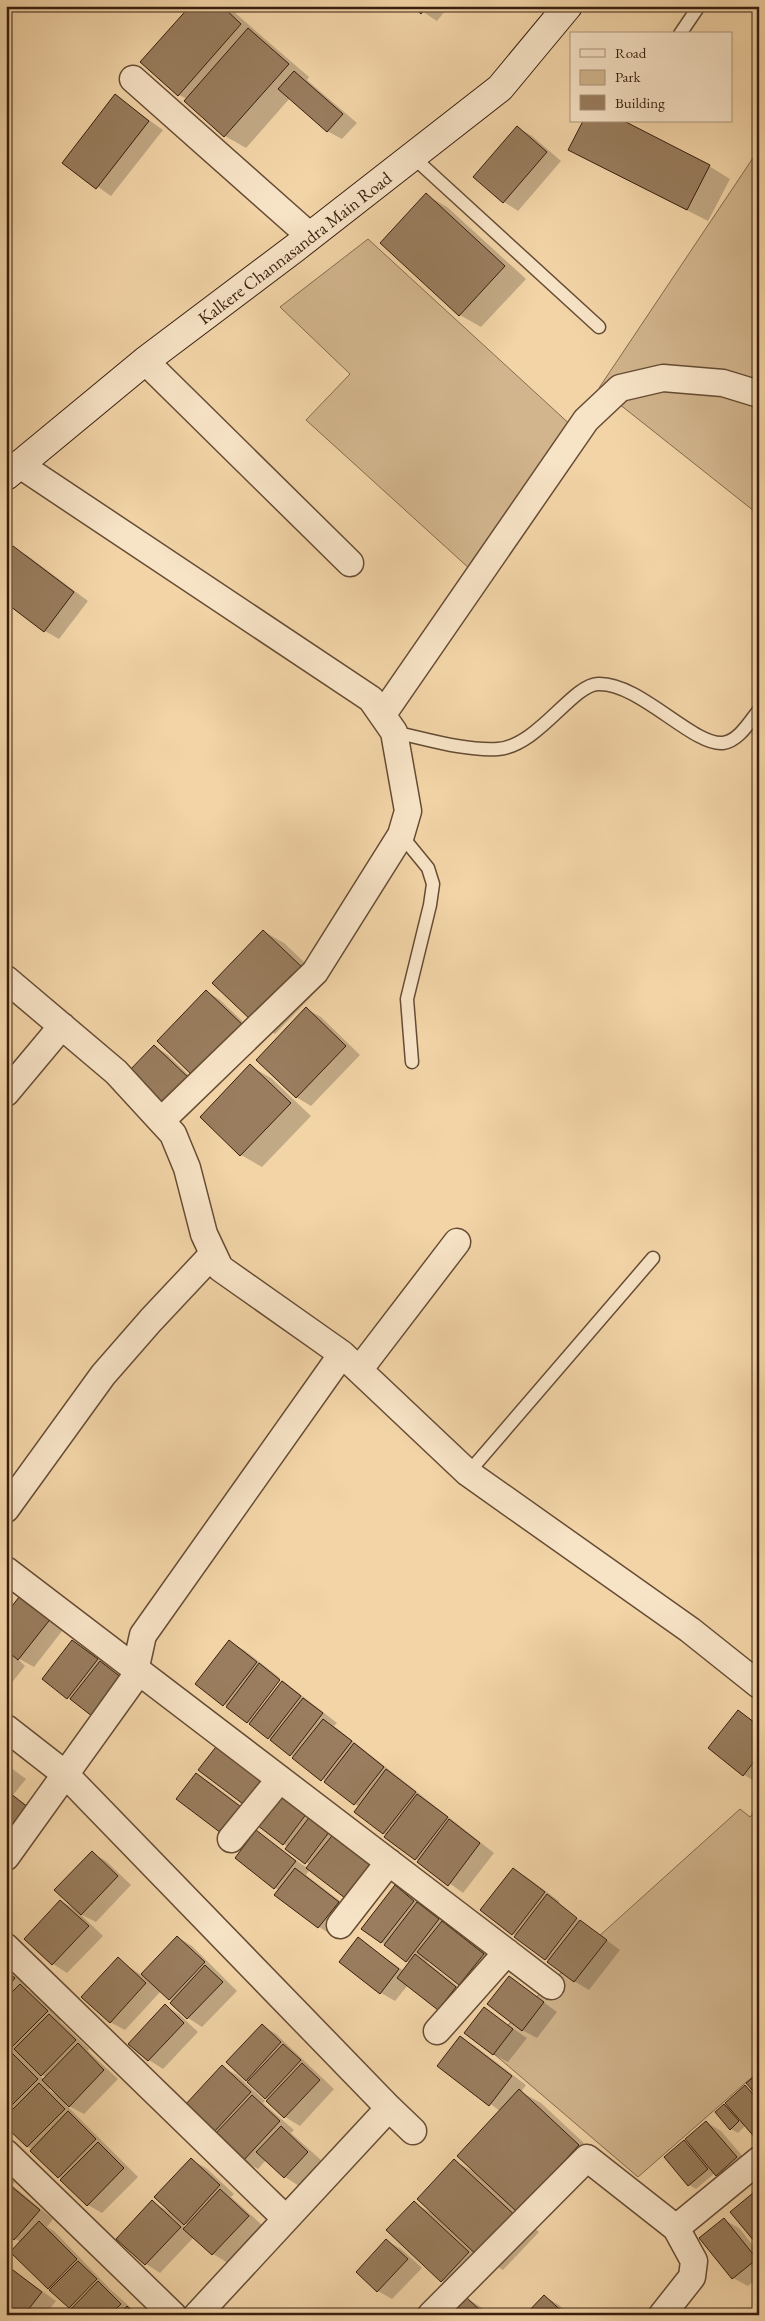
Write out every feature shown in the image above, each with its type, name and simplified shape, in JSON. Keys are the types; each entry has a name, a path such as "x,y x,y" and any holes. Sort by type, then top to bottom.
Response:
{"main road":[{"name":"Kalkere Channasandra Main Road","path":"13,470 145,361 413,157 500,88 568,6"}],"street":[{"path":"133,79 310,236"},
{"path":"145,361 350,564"},
{"path":"388,723 586,420 620,388 663,378 723,383 759,394"},
{"path":"13,470 371,699 388,723 408,811 401,835 315,972 162,1120"},
{"path":"6,979 116,1072 173,1134 187,1168 204,1234 220,1268 351,1362 468,1474 690,1630 759,1685"},
{"path":"6,1093 62,1026"},
{"path":"6,1857 133,1680 143,1635 351,1362 457,1242"},
{"path":"6,1509 103,1375 213,1254"},
{"path":"6,1570 552,1986"},
{"path":"6,1728 65,1774 413,2131"},
{"path":"231,1839 280,1779"},
{"path":"340,1925 389,1862"},
{"path":"6,1946 285,2218"},
{"path":"437,2031 507,1952"},
{"path":"197,2315 389,2108"},
{"path":"6,2152 173,2315"},
{"path":"431,2315 588,2158 676,2228 694,2261 692,2277 662,2315"},
{"path":"676,2228 758,2162"}],"lane":[{"path":"681,32 699,6"},
{"path":"413,157 599,327"},
{"path":"388,723 460,746 499,749 521,742 546,724 580,691 597,684 615,686 658,708 707,740 725,743 742,732 759,710"},
{"path":"401,835 428,868 433,884 430,905 407,999 412,1062"},
{"path":"468,1474 653,1258"}],"green space":[{"path":"759,149 759,515 599,388"},
{"path":"368,239 574,428 471,570 306,420 350,374 280,307"},
{"path":"759,1806 759,2071 638,2177 486,2047 588,1946 740,1809 750,1817"}],"building":[{"path":"190,6 222,6 241,24 178,96 140,62"},
{"path":"412,6 427,6 421,14"},
{"path":"248,28 289,64 224,137 184,101"},
{"path":"294,71 343,114 327,132 278,89"},
{"path":"115,94 149,121 96,189 62,163"},
{"path":"582,122 626,122 710,165 687,210 568,150"},
{"path":"517,126 547,152 503,203 473,177"},
{"path":"426,193 505,266 459,316 380,243"},
{"path":"13,546 74,592 44,632 6,603 6,555"},
{"path":"263,930 304,969 253,1022 212,983"},
{"path":"206,990 246,1028 197,1080 157,1041"},
{"path":"306,1007 346,1046 296,1098 256,1060"},
{"path":"154,1045 191,1080 164,1109 127,1073"},
{"path":"250,1064 291,1103 240,1156 200,1117"},
{"path":"22,1593 52,1617 18,1660 6,1650 6,1614"},
{"path":"72,1640 98,1659 67,1699 42,1679"},
{"path":"229,1640 257,1662 223,1706 195,1684"},
{"path":"100,1661 127,1682 97,1720 70,1699"},
{"path":"259,1663 280,1680 247,1723 226,1707"},
{"path":"282,1681 301,1696 268,1739 249,1724"},
{"path":"303,1698 323,1713 290,1756 270,1740"},
{"path":"738,1710 759,1726 759,1755 743,1776 708,1748"},
{"path":"323,1719 352,1741 321,1781 292,1758"},
{"path":"219,1743 264,1777 243,1804 198,1770"},
{"path":"354,1743 384,1767 354,1805 324,1782"},
{"path":"386,1769 416,1792 383,1834 354,1812"},
{"path":"196,1773 241,1807 221,1833 176,1799"},
{"path":"6,1790 34,1812 6,1837"},
{"path":"281,1793 307,1813 283,1845 257,1825"},
{"path":"417,1794 448,1817 415,1860 384,1837"},
{"path":"311,1815 330,1831 305,1864 285,1849"},
{"path":"449,1819 480,1843 448,1886 417,1862"},
{"path":"256,1830 296,1861 274,1889 235,1858"},
{"path":"335,1832 373,1862 345,1898 306,1868"},
{"path":"92,1851 118,1876 81,1915 54,1890"},
{"path":"295,1868 339,1902 318,1928 274,1895"},
{"path":"513,1868 545,1892 512,1935 480,1910"},
{"path":"395,1885 414,1901 381,1943 361,1929"},
{"path":"547,1894 577,1918 545,1960 514,1937"},
{"path":"60,1900 89,1926 52,1965 24,1939"},
{"path":"417,1902 439,1919 406,1962 384,1945"},
{"path":"580,1920 607,1940 574,1982 547,1962"},
{"path":"442,1921 484,1954 459,1985 417,1952"},
{"path":"177,1936 205,1962 169,2000 141,1974"},
{"path":"358,1937 399,1969 380,1994 339,1962"},
{"path":"415,1954 456,1987 438,2010 397,1978"},
{"path":"118,1957 146,1983 110,2023 81,1997"},
{"path":"205,1965 223,1982 187,2019 170,2003"},
{"path":"6,1971 15,1978 6,1989"},
{"path":"509,1976 544,2002 522,2031 487,2004"},
{"path":"20,1984 48,2011 11,2048 6,2044 6,1998"},
{"path":"165,2004 184,2023 148,2061 128,2044"},
{"path":"484,2007 513,2029 493,2055 464,2033"},
{"path":"49,2014 76,2040 41,2076 14,2049"},
{"path":"262,2024 281,2042 246,2081 226,2062"},
{"path":"460,2036 512,2076 489,2106 437,2066"},
{"path":"78,2043 104,2070 69,2107 42,2080"},
{"path":"283,2044 301,2060 265,2099 247,2082"},
{"path":"10,2051 38,2079 6,2111 6,2055"},
{"path":"302,2063 320,2080 284,2118 266,2101"},
{"path":"222,2065 251,2092 214,2132 185,2105"},
{"path":"759,2073 759,2098 746,2083"},
{"path":"39,2083 65,2109 27,2147 6,2127 6,2116"},
{"path":"745,2085 759,2101 757,2140 725,2103"},
{"path":"519,2089 579,2145 517,2212 457,2156"},
{"path":"252,2095 280,2121 243,2161 214,2135"},
{"path":"724,2104 739,2121 730,2130 715,2112"},
{"path":"68,2111 96,2139 58,2178 30,2151"},
{"path":"706,2121 737,2157 716,2176 685,2139"},
{"path":"281,2126 308,2152 284,2178 256,2152"},
{"path":"684,2140 708,2169 688,2186 664,2157"},
{"path":"98,2142 124,2168 87,2206 60,2180"},
{"path":"191,2158 220,2185 184,2225 154,2197"},
{"path":"454,2159 519,2219 481,2259 417,2199"},
{"path":"6,2182 40,2210 14,2240 6,2234"},
{"path":"759,2188 759,2247 730,2212"},
{"path":"220,2189 249,2216 212,2255 183,2229"},
{"path":"152,2200 181,2227 145,2265 116,2239"},
{"path":"414,2201 469,2252 441,2282 386,2230"},
{"path":"724,2218 757,2259 732,2279 699,2238"},
{"path":"39,2221 77,2259 48,2289 10,2252"},
{"path":"386,2239 408,2259 377,2292 356,2272"},
{"path":"78,2261 97,2279 69,2308 49,2290"},
{"path":"9,2267 42,2292 24,2315 6,2315 6,2271"},
{"path":"98,2281 121,2304 110,2315 76,2315 70,2310"},
{"path":"544,2295 566,2315 525,2315"},
{"path":"466,2297 485,2315 449,2315"},
{"path":"127,2306 136,2315 119,2315"}]}
